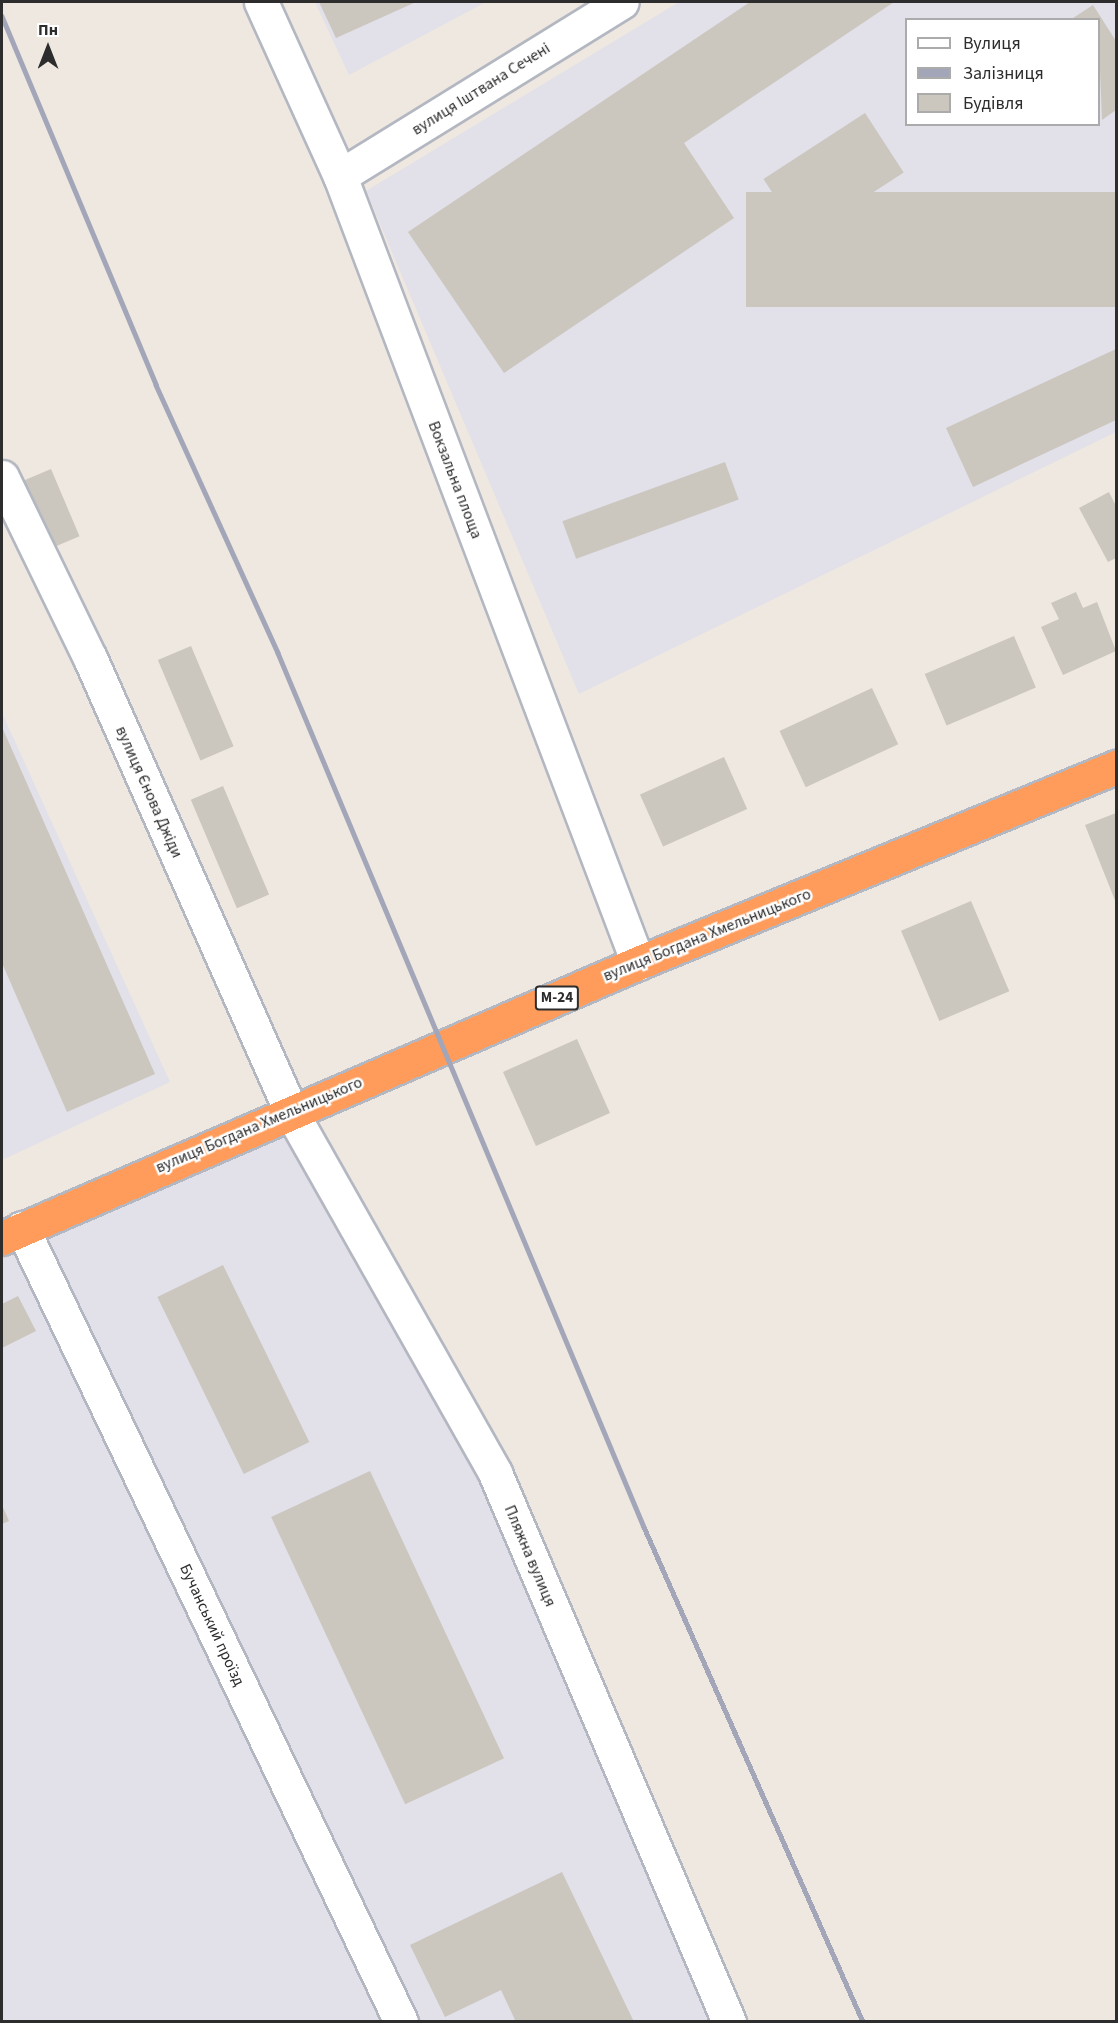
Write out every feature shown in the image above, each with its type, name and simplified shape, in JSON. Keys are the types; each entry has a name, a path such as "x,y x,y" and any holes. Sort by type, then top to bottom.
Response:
{"highway":[{"name":"вулиця Богдана Хмельницького","path":"12,1233 290,1110 638,963 1116,767"}],"street":[{"name":"Вокзальна площа","path":"261,2 340,176 638,963"},
{"name":"вулиця Іштвана Сечені","path":"340,176 622,2"},
{"name":"вулиця Єнова Джіди","path":"2,477 90,658 290,1110"},
{"name":"Пляжна вулиця","path":"290,1110 495,1473 729,2022"},
{"name":"Бучанський проїзд","path":"12,1233 401,2022"}],"shaded area":[{"path":"315,2 486,2 349,75"},
{"path":"679,2 1116,2 1116,432 579,694 366,191"},
{"path":"2,713 170,1082 2,1160"},
{"path":"284,1127 482,1476 711,2021 2,2021 2,1238"}],"building":[{"path":"319,2 416,2 336,38"},
{"path":"750,2 894,2 684,143 734,218 504,373 408,232"},
{"path":"1093,5 1116,41 1116,110 1102,120 1100,18 1073,18"},
{"path":"865,113 904,173 802,238 764,179"},
{"path":"746,192 1116,192 1116,307 746,307"},
{"path":"1116,349 1116,420 973,487 946,428"},
{"path":"725,462 739,500 576,559 562,521"},
{"path":"51,469 80,536 48,549 20,482"},
{"path":"1109,492 1116,506 1116,558 1108,562 1079,508"},
{"path":"1076,592 1083,608 1097,602 1116,651 1063,675 1041,627 1059,619 1051,603"},
{"path":"1014,636 1036,688 947,725 925,674"},
{"path":"191,646 234,746 200,760 158,660"},
{"path":"872,688 898,744 806,787 780,731"},
{"path":"2,727 155,1074 67,1112 2,963"},
{"path":"724,757 747,809 663,846 640,794"},
{"path":"223,786 269,895 237,908 191,800"},
{"path":"1116,813 1116,903 1085,825"},
{"path":"971,901 1009,991 939,1021 901,931"},
{"path":"577,1039 610,1113 536,1146 503,1072"},
{"path":"223,1265 309,1442 244,1474 157,1297"},
{"path":"18,1296 36,1331 2,1348 2,1304"},
{"path":"370,1471 504,1758 405,1804 271,1517"},
{"path":"2,1505 9,1521 2,1524"},
{"path":"562,1872 634,2022 516,2022 501,1990 445,2017 410,1945"}],"railway":[{"path":"2,16 156,385 278,653 644,1527 863,2022"}]}
